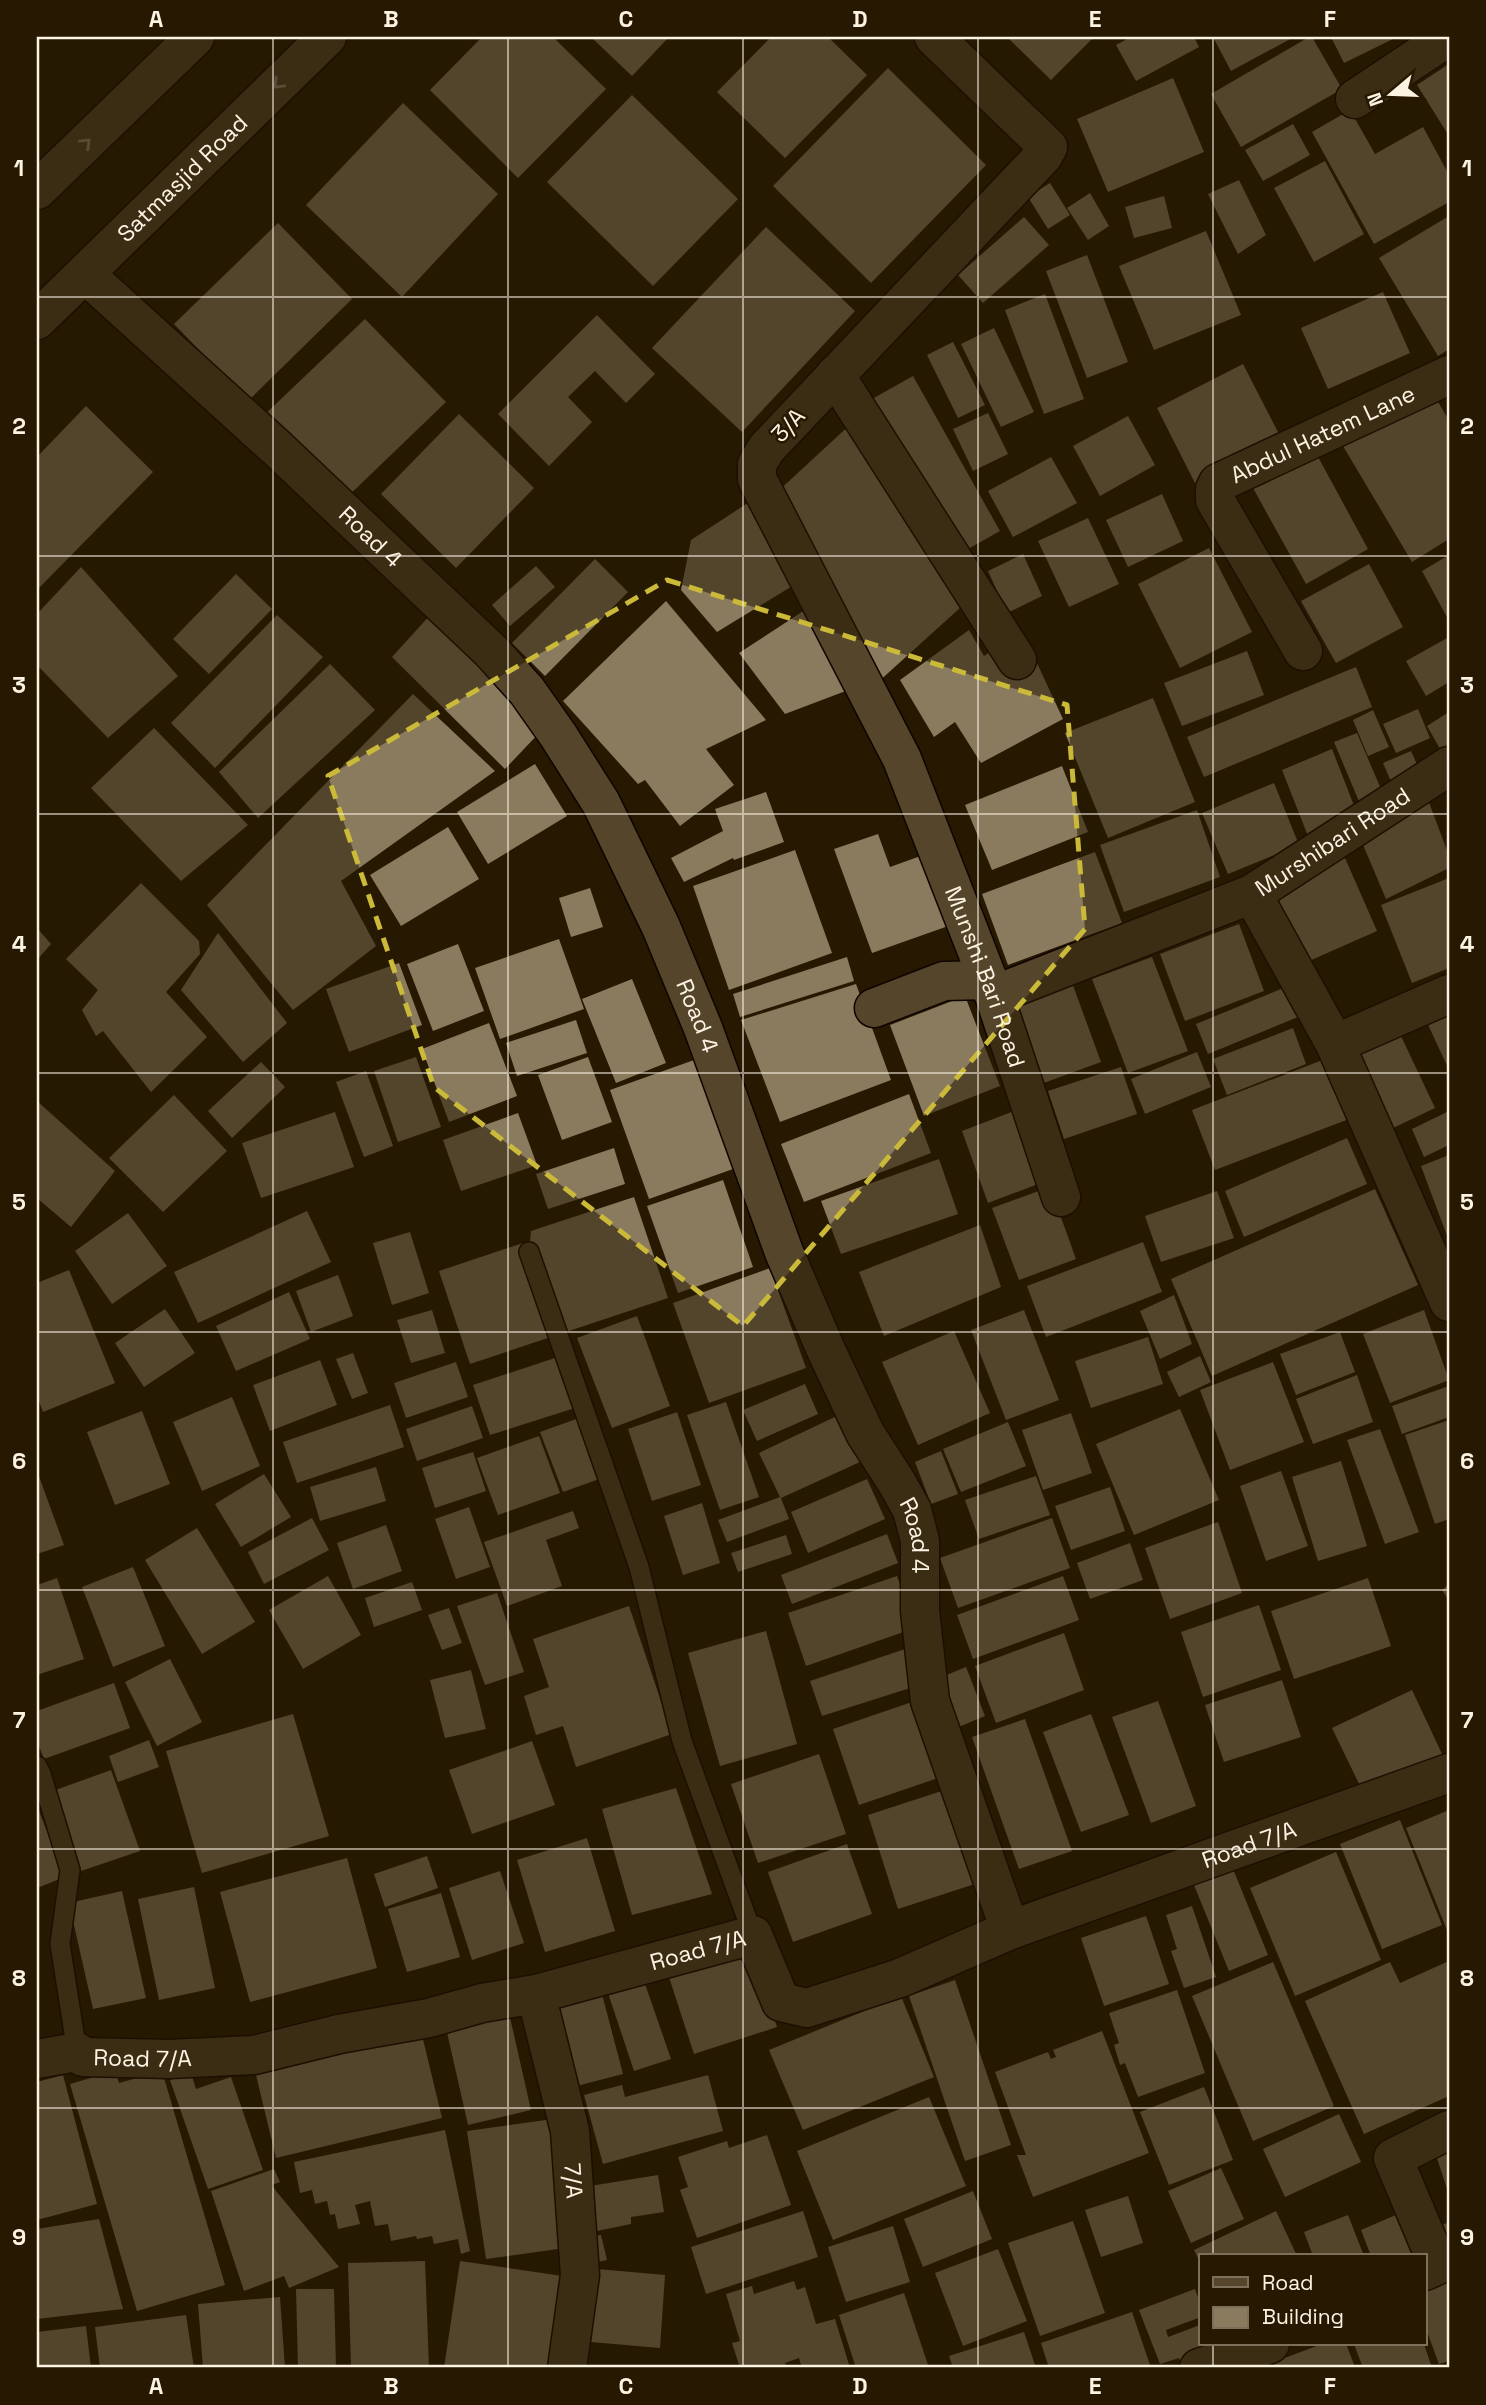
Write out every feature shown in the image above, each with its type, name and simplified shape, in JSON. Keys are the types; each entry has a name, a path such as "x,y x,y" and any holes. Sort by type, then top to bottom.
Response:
{"street":[{"path":"37,190 195,37"},
{"name":"Satmasjid Road","path":"37,320 327,37"},
{"name":"3/A","path":"902,759 757,479 757,464 766,449 1043,156 1048,147 934,37"},
{"path":"1354,99 1448,37"},
{"name":"Road 4","path":"85,274 278,449 492,652 527,691 601,803 661,927 703,1028 784,1252 824,1348 865,1433 912,1510 920,1541 920,1611 929,1701 1010,1930"},
{"path":"835,375 1017,660"},
{"name":"Abdul Hatem Lane","path":"1303,651 1215,500 1218,483 1449,375"},
{"name":"Munshi Bari Road","path":"902,759 991,987 1060,1197"},
{"name":"Murshibari Road","path":"1449,766 1252,894 1335,1044 1449,1302"},
{"path":"874,1008 944,981 991,987 1252,894"},
{"path":"1335,1044 1449,994"},
{"name":"Road 7/A","path":"37,2059 77,2052 83,2057 169,2059 254,2055 339,2034 429,2018 482,2003 536,1994 753,1935 781,2003 807,2008 900,1978 1010,1930 1449,1773"},
{"name":"7/A","path":"536,1994 570,2130 580,2275 567,2368"},
{"path":"1426,2271 1438,2265 1393,2158 1449,2130"},
{"path":"1199,2368 1264,2346"}],"lane":[{"path":"529,1252 639,1567 682,1741 753,1935"},
{"path":"37,1766 70,1870 60,1944 77,2052"}],"highlighted area":[{"path":"667,580 1067,705 1085,929 743,1326 434,1087 328,776"}],"building":[{"path":"482,37 553,37 606,89 518,178 430,90"},
{"path":"591,37 669,37 632,76"},
{"path":"771,37 828,37 867,75 785,158 717,92"},
{"path":"1007,37 1094,37 1051,80"},
{"path":"1131,37 1194,37 1199,47 1136,81 1116,45"},
{"path":"1213,37 1294,37 1231,71"},
{"path":"1312,37 1342,89 1241,147 1211,94"},
{"path":"1331,37 1397,37 1344,63"},
{"path":"1449,64 1449,136 1417,85"},
{"path":"888,68 986,165 871,283 773,186"},
{"path":"1173,78 1204,152 1108,192 1077,119"},
{"path":"632,95 738,199 653,286 547,182"},
{"path":"403,103 498,194 402,297 306,205"},
{"path":"1350,110 1375,154 1423,127 1449,175 1449,202 1374,244 1312,132"},
{"path":"1293,124 1310,155 1263,181 1245,150"},
{"path":"1325,161 1364,234 1314,262 1274,188"},
{"path":"1239,180 1266,235 1238,254 1208,194"},
{"path":"1050,183 1070,215 1048,229 1028,197"},
{"path":"1090,193 1109,226 1088,240 1067,208"},
{"path":"1164,196 1172,228 1134,238 1125,207"},
{"path":"1449,216 1449,349 1438,356 1379,258"},
{"path":"1024,217 1049,245 983,303 958,275"},
{"path":"278,223 352,299 248,401 174,324"},
{"path":"766,227 855,311 742,432 652,348"},
{"path":"1206,231 1241,315 1154,350 1119,266"},
{"path":"1087,255 1128,362 1087,378 1046,271"},
{"path":"1383,292 1410,353 1328,389 1301,328"},
{"path":"1045,294 1084,399 1044,414 1005,310"},
{"path":"597,315 655,374 626,403 595,371 568,397 592,422 549,466 498,414"},
{"path":"365,319 446,402 341,503 261,418"},
{"path":"994,328 1034,412 1001,427 961,344"},
{"path":"953,342 985,405 958,418 927,355"},
{"path":"1243,364 1281,438 1195,483 1157,408"},
{"path":"913,376 1000,531 952,558 865,403"},
{"path":"1432,391 1449,421 1449,539 1412,562 1343,446"},
{"path":"86,406 153,472 37,590 37,457"},
{"path":"988,413 1008,454 973,471 953,429"},
{"path":"459,414 534,488 456,568 381,494"},
{"path":"1128,416 1155,465 1100,496 1073,446"},
{"path":"853,422 961,607 876,684 775,494"},
{"path":"1316,453 1368,549 1306,584 1253,488"},
{"path":"1051,457 1077,503 1013,537 988,491"},
{"path":"1162,494 1183,541 1128,567 1106,520"},
{"path":"760,495 799,582 717,632 681,590 691,540"},
{"path":"1088,518 1119,584 1069,607 1038,541"},
{"path":"1209,548 1252,632 1180,668 1138,584"},
{"path":"1023,554 1042,596 1007,613 988,571"},
{"path":"1449,555 1449,621 1422,571"},
{"path":"595,559 628,592 545,676 512,643"},
{"path":"1369,564 1403,627 1336,663 1301,601"},
{"path":"536,566 555,587 510,626 492,605"},
{"path":"81,567 178,676 108,738 37,665 37,614"},
{"path":"236,574 272,609 209,674 173,639"},
{"path":"666,601 766,720 706,749 734,785 680,826 645,780 638,784 563,701"},
{"path":"811,606 851,689 785,714 739,653"},
{"path":"432,613 542,730 505,769 392,657"},
{"path":"277,615 323,657 215,768 171,723"},
{"path":"969,630 984,656 1022,631 1063,719 981,763 955,722 934,737 900,680"},
{"path":"1449,637 1449,682 1426,696 1406,661"},
{"path":"1247,651 1264,695 1182,726 1164,683"},
{"path":"330,664 375,710 258,818 219,772"},
{"path":"1356,667 1372,707 1204,777 1187,737"},
{"path":"413,694 495,771 341,881 376,946 293,1010 207,905"},
{"path":"1153,698 1195,802 1108,838 1065,733"},
{"path":"1418,709 1430,738 1396,753 1383,724"},
{"path":"1373,710 1389,747 1368,756 1353,720"},
{"path":"1449,712 1449,757 1446,759 1427,726"},
{"path":"154,728 248,825 181,881 91,788"},
{"path":"1357,733 1384,796 1361,806 1334,742"},
{"path":"1332,749 1358,816 1308,836 1282,770"},
{"path":"1411,751 1424,780 1396,793 1383,763"},
{"path":"535,764 567,816 488,864 457,812"},
{"path":"1062,766 1088,832 992,870 965,805"},
{"path":"1274,783 1299,845 1228,874 1202,813"},
{"path":"1424,789 1449,856 1449,868 1386,899 1358,833"},
{"path":"766,792 784,842 734,860 733,858 684,882 671,858 723,831 715,809"},
{"path":"1197,810 1220,877 1124,912 1100,845"},
{"path":"448,827 479,879 401,926 370,875"},
{"path":"878,834 890,867 929,853 954,924 872,953 834,849"},
{"path":"795,850 832,953 729,990 693,886"},
{"path":"1095,852 1122,923 1008,965 982,894"},
{"path":"1345,858 1377,931 1300,965 1268,892"},
{"path":"1449,878 1449,968 1412,983 1381,905"},
{"path":"141,883 199,941 200,954 166,992 207,1037 151,1092 103,1031 96,1036 82,1010 98,990 66,959"},
{"path":"590,888 603,927 571,937 559,898"},
{"path":"1239,924 1264,991 1185,1021 1160,954"},
{"path":"37,928 51,944 37,960"},
{"path":"218,933 287,1023 243,1062 181,990"},
{"path":"559,939 584,1009 500,1039 475,968"},
{"path":"458,944 484,1011 433,1031 407,964"},
{"path":"847,957 854,981 740,1017 733,994"},
{"path":"1152,957 1188,1051 1128,1073 1092,979"},
{"path":"399,963 422,1025 349,1052 326,989"},
{"path":"632,979 666,1063 616,1083 582,999"},
{"path":"1071,980 1101,1062 1041,1084 1012,1002"},
{"path":"856,984 891,1080 780,1122 741,1020"},
{"path":"1286,987 1298,1017 1208,1054 1196,1024"},
{"path":"965,996 1000,1086 924,1116 890,1025"},
{"path":"1449,1005 1449,1070 1424,1016"},
{"path":"576,1020 587,1053 517,1076 506,1043"},
{"path":"489,1023 517,1096 449,1122 422,1049"},
{"path":"1293,1028 1306,1064 1227,1095 1213,1059"},
{"path":"1400,1034 1435,1108 1393,1128 1358,1053"},
{"path":"1197,1052 1211,1087 1145,1114 1131,1079"},
{"path":"1333,1056 1357,1116 1215,1170 1192,1110"},
{"path":"416,1057 441,1127 398,1142 374,1071"},
{"path":"588,1057 612,1122 562,1140 538,1075"},
{"path":"694,1060 733,1169 649,1199 610,1090"},
{"path":"261,1062 285,1087 232,1138 208,1111"},
{"path":"1121,1067 1137,1114 1064,1139 1048,1091"},
{"path":"366,1071 393,1146 364,1157 336,1082"},
{"path":"909,1094 931,1153 804,1202 781,1144"},
{"path":"174,1095 227,1151 163,1212 109,1158"},
{"path":"37,1101 115,1171 71,1227 37,1198"},
{"path":"1019,1109 1046,1181 988,1203 962,1131"},
{"path":"1449,1111 1449,1145 1424,1157 1412,1129"},
{"path":"335,1112 354,1167 261,1198 242,1143"},
{"path":"518,1113 537,1165 461,1191 443,1140"},
{"path":"1347,1138 1367,1184 1244,1237 1225,1191"},
{"path":"614,1148 625,1184 548,1209 536,1174"},
{"path":"1449,1155 1449,1241 1421,1166"},
{"path":"939,1159 958,1214 841,1254 821,1201"},
{"path":"723,1180 753,1267 678,1293 647,1206"},
{"path":"1050,1187 1076,1259 1019,1280 992,1208"},
{"path":"1375,1189 1418,1285 1212,1376 1171,1279"},
{"path":"1217,1191 1234,1238 1161,1262 1145,1216"},
{"path":"634,1197 668,1298 470,1364 439,1271 526,1242 529,1252 531,1231"},
{"path":"307,1211 331,1262 198,1323 174,1272"},
{"path":"128,1213 167,1266 112,1304 75,1251"},
{"path":"980,1225 1001,1287 884,1336 859,1272"},
{"path":"410,1232 429,1293 392,1305 373,1243"},
{"path":"1143,1242 1162,1292 1046,1337 1027,1286"},
{"path":"770,1268 806,1368 709,1403 673,1303"},
{"path":"69,1270 115,1383 43,1412 37,1396 37,1283"},
{"path":"338,1275 353,1316 311,1332 296,1291"},
{"path":"289,1292 310,1339 236,1371 216,1326"},
{"path":"1174,1295 1192,1344 1160,1359 1140,1311"},
{"path":"165,1309 195,1353 144,1387 115,1343"},
{"path":"432,1310 445,1353 411,1363 397,1320"},
{"path":"1024,1310 1059,1400 1006,1420 971,1330"},
{"path":"1424,1310 1449,1380 1390,1403 1363,1334"},
{"path":"637,1316 670,1406 612,1428 577,1338"},
{"path":"954,1331 990,1413 918,1445 882,1362"},
{"path":"1340,1332 1355,1372 1296,1395 1280,1354"},
{"path":"1148,1337 1163,1384 1091,1408 1075,1361"},
{"path":"353,1353 368,1393 352,1399 336,1359"},
{"path":"561,1356 578,1407 490,1435 473,1385"},
{"path":"1200,1356 1211,1382 1179,1397 1167,1372"},
{"path":"320,1360 337,1405 270,1431 253,1385"},
{"path":"456,1362 468,1397 406,1418 394,1383"},
{"path":"1273,1362 1304,1442 1230,1470 1200,1390"},
{"path":"1357,1375 1373,1422 1313,1444 1296,1399"},
{"path":"805,1384 818,1414 757,1441 743,1410"},
{"path":"1449,1386 1449,1417 1402,1434 1392,1406"},
{"path":"232,1397 260,1466 202,1491 173,1422"},
{"path":"726,1402 759,1497 720,1510 687,1415"},
{"path":"390,1405 404,1447 297,1483 283,1442"},
{"path":"472,1406 483,1438 417,1461 406,1429"},
{"path":"1180,1409 1219,1500 1134,1535 1096,1444"},
{"path":"142,1411 170,1484 115,1505 87,1432"},
{"path":"677,1412 701,1485 652,1501 628,1429"},
{"path":"1071,1413 1092,1473 1043,1490 1022,1430"},
{"path":"839,1415 860,1462 781,1498 789,1519 727,1542 718,1520 780,1497 759,1453"},
{"path":"579,1418 602,1478 563,1492 540,1432"},
{"path":"1449,1420 1449,1519 1435,1524 1405,1435"},
{"path":"1008,1422 1026,1466 961,1492 943,1449"},
{"path":"1380,1429 1419,1532 1385,1544 1347,1440"},
{"path":"539,1436 560,1493 498,1515 477,1458"},
{"path":"941,1451 958,1494 931,1504 915,1462"},
{"path":"473,1452 486,1491 435,1508 422,1468"},
{"path":"1341,1461 1367,1546 1318,1561 1292,1477"},
{"path":"376,1467 386,1501 320,1521 310,1487"},
{"path":"37,1471 64,1545 37,1554"},
{"path":"1281,1471 1308,1546 1266,1561 1240,1486"},
{"path":"264,1474 291,1517 241,1547 215,1504"},
{"path":"1036,1476 1050,1515 979,1539 965,1500"},
{"path":"867,1479 885,1519 808,1553 791,1512"},
{"path":"1110,1487 1125,1531 1071,1550 1055,1506"},
{"path":"702,1503 720,1563 683,1575 664,1516"},
{"path":"469,1507 490,1567 456,1579 435,1519"},
{"path":"573,1511 579,1528 546,1540 562,1586 507,1606 484,1542"},
{"path":"312,1518 329,1550 264,1584 248,1552"},
{"path":"1052,1518 1070,1568 958,1608 940,1558"},
{"path":"1218,1522 1242,1593 1170,1619 1145,1548"},
{"path":"386,1525 402,1571 353,1589 337,1543"},
{"path":"197,1528 255,1622 202,1654 145,1560"},
{"path":"887,1534 898,1563 792,1604 781,1575"},
{"path":"786,1535 792,1554 738,1572 731,1553"},
{"path":"1130,1543 1143,1580 1090,1599 1077,1563"},
{"path":"133,1567 165,1646 113,1667 82,1587"},
{"path":"328,1576 361,1635 303,1669 269,1610"},
{"path":"897,1576 915,1628 806,1666 788,1613"},
{"path":"1063,1576 1079,1620 973,1659 957,1615"},
{"path":"57,1578 84,1659 37,1675 37,1585"},
{"path":"1368,1578 1391,1646 1294,1679 1271,1611"},
{"path":"412,1582 422,1610 374,1627 365,1598"},
{"path":"1449,1584 1449,1601 1442,1590"},
{"path":"497,1593 524,1672 485,1685 457,1606"},
{"path":"1259,1605 1281,1670 1203,1697 1181,1632"},
{"path":"629,1606 672,1734 576,1767 563,1726 536,1735 524,1696 549,1687 533,1639"},
{"path":"449,1608 462,1643 442,1650 428,1615"},
{"path":"766,1631 797,1744 720,1766 688,1653"},
{"path":"1064,1633 1084,1690 996,1723 975,1666"},
{"path":"914,1646 926,1683 822,1716 810,1681"},
{"path":"170,1659 202,1722 157,1746 125,1682"},
{"path":"966,1667 985,1716 956,1728 937,1679"},
{"path":"471,1670 486,1729 445,1738 430,1680"},
{"path":"1282,1680 1301,1737 1224,1762 1205,1705"},
{"path":"114,1683 130,1728 44,1759 37,1741 37,1711"},
{"path":"1412,1690 1442,1754 1363,1792 1332,1728"},
{"path":"915,1701 941,1777 859,1805 833,1729"},
{"path":"1158,1701 1196,1806 1151,1823 1112,1717"},
{"path":"293,1714 329,1836 202,1873 166,1751"},
{"path":"1091,1714 1129,1815 1081,1832 1043,1732"},
{"path":"1025,1719 1072,1851 1019,1869 972,1737"},
{"path":"149,1740 159,1767 118,1782 109,1756"},
{"path":"532,1741 555,1805 472,1834 449,1770"},
{"path":"819,1754 846,1834 758,1863 731,1784"},
{"path":"111,1770 140,1851 81,1871 53,1791"},
{"path":"954,1787 984,1881 898,1909 868,1815"},
{"path":"676,1788 712,1894 632,1915 602,1809"},
{"path":"37,1806 65,1877 37,1888"},
{"path":"1449,1810 1449,1935 1406,1828"},
{"path":"1400,1820 1442,1925 1382,1949 1340,1844"},
{"path":"587,1838 615,1931 545,1952 517,1860"},
{"path":"847,1844 872,1914 793,1942 768,1872"},
{"path":"1336,1852 1381,1960 1295,1996 1250,1888"},
{"path":"427,1856 438,1888 385,1907 374,1874"},
{"path":"347,1858 377,1968 250,2002 220,1892"},
{"path":"1233,1869 1268,1955 1229,1971 1194,1885"},
{"path":"500,1871 524,1943 472,1960 449,1888"},
{"path":"194,1887 215,1988 159,2000 138,1899"},
{"path":"122,1891 146,1998 93,2009 69,1903"},
{"path":"441,1893 460,1957 407,1972 388,1909"},
{"path":"1192,1906 1216,1977 1184,1988 1171,1951 1177,1949 1166,1915"},
{"path":"1146,1916 1169,1984 1104,2006 1081,1938"},
{"path":"750,1947 777,2027 694,2054 668,1974"},
{"path":"1449,1961 1449,2096 1364,2134 1305,2001 1390,1962 1400,1983"},
{"path":"1273,1962 1334,2106 1253,2141 1192,1996"},
{"path":"643,1978 671,2059 634,2071 607,1990"},
{"path":"955,1980 1011,2145 965,2161 909,1996"},
{"path":"1177,1990 1205,2073 1138,2097 1125,2063 1120,2065 1114,2045 1119,2043 1109,2013"},
{"path":"602,1994 623,2074 565,2089 544,2009"},
{"path":"901,1996 934,2077 803,2130 769,2050"},
{"path":"509,2013 531,2110 468,2125 446,2028"},
{"path":"1102,2031 1149,2153 1033,2197 1017,2155 1026,2155 995,2072 1048,2052 1051,2059 1056,2057 1053,2050"},
{"path":"422,2035 442,2118 276,2158 256,2075"},
{"path":"115,2071 119,2083 162,2071 225,2285 137,2311 70,2084"},
{"path":"191,2073 196,2089 231,2077 263,2170 208,2189 170,2080"},
{"path":"63,2075 97,2204 37,2220 37,2082"},
{"path":"708,2075 723,2131 603,2164 584,2095 622,2085 625,2097"},
{"path":"1204,2087 1233,2160 1169,2185 1140,2112"},
{"path":"929,2097 966,2186 833,2240 797,2151"},
{"path":"1339,2114 1361,2162 1285,2197 1263,2149"},
{"path":"553,2119 572,2247 486,2259 467,2131"},
{"path":"445,2130 470,2251 461,2254 458,2239 434,2244 432,2236 391,2241 388,2224 375,2226 370,2201 355,2205 360,2224 338,2229 335,2214 330,2215 327,2201 315,2204 312,2190 300,2193 294,2162"},
{"path":"767,2135 791,2205 697,2238 680,2190 688,2187 678,2157 727,2141 729,2148"},
{"path":"1449,2150 1449,2195 1436,2155"},
{"path":"1221,2168 1244,2219 1191,2243 1168,2191"},
{"path":"274,2169 280,2182 272,2185 339,2267 289,2288 284,2276 244,2291 211,2191"},
{"path":"658,2175 664,2212 631,2217 631,2224 592,2232 584,2187"},
{"path":"973,2191 992,2239 923,2267 904,2219"},
{"path":"1128,2196 1143,2243 1101,2257 1085,2210"},
{"path":"803,2211 818,2257 706,2294 691,2247"},
{"path":"1276,2211 1296,2254 1199,2254 1199,2260 1194,2250"},
{"path":"1405,2211 1422,2254 1370,2254 1361,2230"},
{"path":"1348,2215 1363,2254 1312,2254 1304,2232"},
{"path":"99,2219 123,2309 37,2319 37,2229"},
{"path":"1073,2221 1105,2313 1040,2336 1008,2243"},
{"path":"1449,2222 1449,2255 1438,2227"},
{"path":"893,2226 910,2282 846,2302 828,2247"},
{"path":"601,2235 607,2260 593,2263 587,2237"},
{"path":"998,2249 1027,2321 963,2346 935,2273"},
{"path":"425,2261 429,2368 351,2368 348,2263"},
{"path":"460,2261 562,2276 548,2368 444,2368"},
{"path":"597,2269 665,2275 660,2348 591,2342"},
{"path":"1449,2273 1449,2361 1439,2364 1426,2329 1426,2281"},
{"path":"794,2281 797,2290 805,2287 816,2324 835,2319 850,2368 802,2368 799,2358 785,2363 787,2368 740,2368 732,2343 740,2341 726,2294 752,2286 754,2294"},
{"path":"296,2289 334,2289 336,2368 298,2368"},
{"path":"1195,2289 1199,2300 1199,2318 1166,2330 1168,2337 1199,2325 1199,2346 1208,2346 1211,2356 1183,2367 1179,2358 1160,2364 1139,2310"},
{"path":"904,2293 929,2368 856,2368 839,2315"},
{"path":"280,2297 285,2368 203,2368 198,2304"},
{"path":"1132,2312 1151,2368 1049,2368 1041,2343"},
{"path":"186,2315 194,2368 100,2368 95,2327"},
{"path":"86,2326 91,2368 37,2368 37,2332"},
{"path":"1024,2332 1036,2368 953,2368 949,2356"},
{"path":"1317,2346 1347,2346 1355,2367 1276,2368 1274,2362"},
{"path":"1355,2346 1425,2346 1431,2365 1422,2368 1363,2368"}]}
